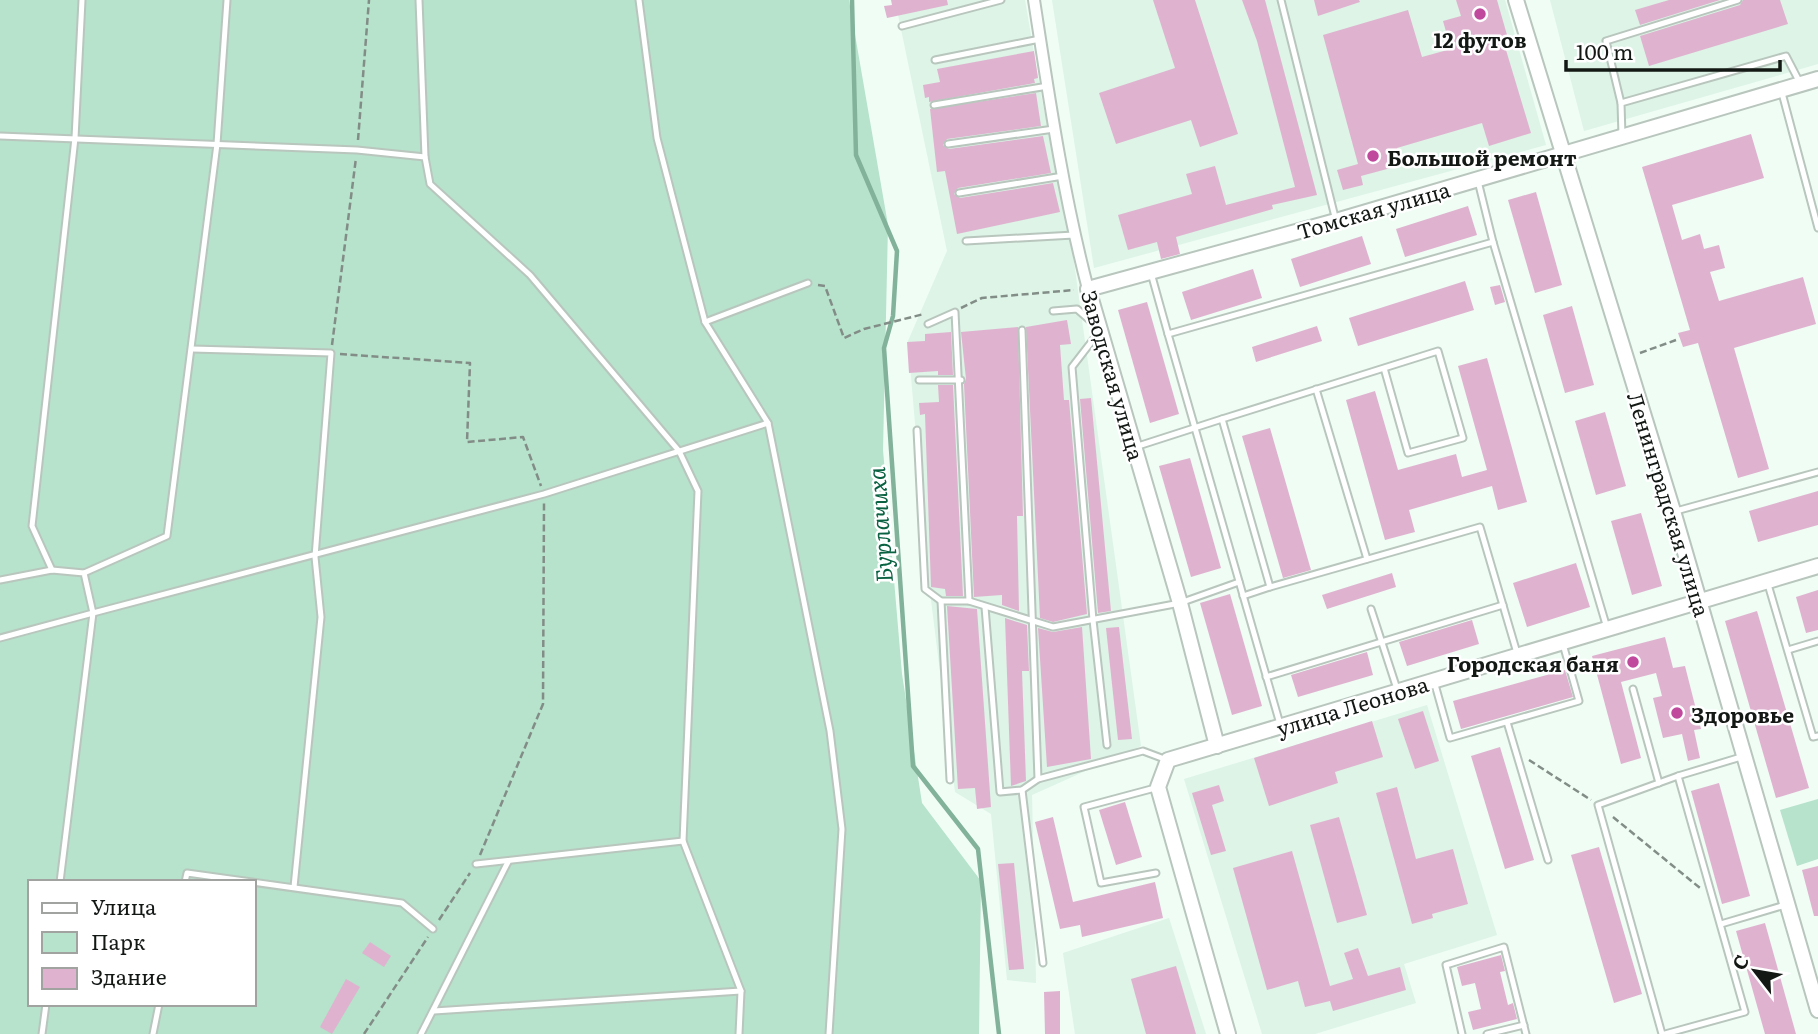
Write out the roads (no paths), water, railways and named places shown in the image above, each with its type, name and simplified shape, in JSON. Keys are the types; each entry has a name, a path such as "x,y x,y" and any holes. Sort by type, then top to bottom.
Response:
{"street":[{"name":"Заводская улица","path":"1034,0 1074,235 1180,603 1217,746"},
{"name":"Ленинградская улица","path":"1516,0 1561,155 1673,511 1818,1010"},
{"name":"Томская улица","path":"1088,289 1336,221 1818,79"},
{"name":"улица Леонова","path":"1168,760 1818,566"},
{"path":"1168,760 1158,787 1228,1034"}],"lane":[{"path":"52,570 32,526 75,138 82,0"},
{"path":"0,580 52,570 84,573 167,536 217,144 227,0"},
{"path":"419,0 425,157 430,184 530,275 679,451 698,491 682,841 741,991 739,1034"},
{"path":"639,0 657,138 705,322 768,423 830,730 842,829 829,1034"},
{"path":"902,26 1001,0"},
{"path":"1280,0 1336,221"},
{"path":"1622,136 1622,103 1606,41 1738,0"},
{"path":"935,60 1040,39"},
{"path":"1622,103 1786,56 1800,84"},
{"path":"934,105 1048,86"},
{"path":"1781,90 1818,228"},
{"path":"948,144 1054,129"},
{"path":"0,136 357,150 425,157"},
{"path":"960,193 1063,176"},
{"path":"1478,178 1493,242 1608,629"},
{"path":"965,241 1074,235"},
{"path":"1168,334 1493,242"},
{"path":"1150,272 1281,726"},
{"path":"705,322 808,283"},
{"path":"1053,311 1077,309 1101,330 1072,368 1093,620 1107,745"},
{"path":"928,324 955,312 961,380 970,601"},
{"path":"1021,330 1038,779"},
{"path":"192,349 331,353 315,557 321,617 294,887"},
{"path":"1135,447 1316,389 1438,351 1463,438 1408,453 1384,368"},
{"path":"919,380 961,380"},
{"path":"1316,389 1367,559"},
{"path":"1222,419 1270,587"},
{"path":"0,638 315,557 544,494 768,423"},
{"path":"918,430 925,589 941,601 970,601 1053,627 1180,603 1239,582"},
{"path":"1673,511 1818,472"},
{"path":"1243,596 1479,527 1518,656"},
{"path":"61,880 93,612 84,573"},
{"path":"1768,581 1814,737 1818,736"},
{"path":"941,601 950,780"},
{"path":"1266,677 1503,605"},
{"path":"985,607 1000,792 1023,790 1038,779 1143,751 1168,760"},
{"path":"1371,609 1398,692"},
{"path":"1788,650 1818,641"},
{"path":"1434,681 1450,738 1579,701 1563,642"},
{"path":"1633,689 1660,783"},
{"path":"1507,722 1548,860"},
{"path":"1678,776 1745,1012 1663,1034 1598,805 1678,776 1744,757"},
{"path":"1156,873 1101,883 1084,807 1158,787"},
{"path":"1023,790 1043,964"},
{"path":"476,863 508,862 682,841"},
{"path":"421,1034 508,862"},
{"path":"185,880 187,873 240,880"},
{"path":"256,882 402,902 433,929"},
{"path":"1721,924 1787,904"},
{"path":"1462,1034 1446,965 1504,947 1526,1034"},
{"path":"434,1012 741,991"},
{"path":"42,1034 46,1006"},
{"path":"153,1034 159,1006"},
{"path":"1488,1034 1524,1025"}],"waterway":[{"name":"Бурлачиха","path":"852,0 856,155 897,251 893,316 884,348 913,766 978,849 999,1034"}],"place":[{"name":"12 футов","path":"1480,14"},
{"name":"Большой ремонт","path":"1373,156"},
{"name":"Городская баня","path":"1633,662"},
{"name":"Здоровье","path":"1677,713"}]}
